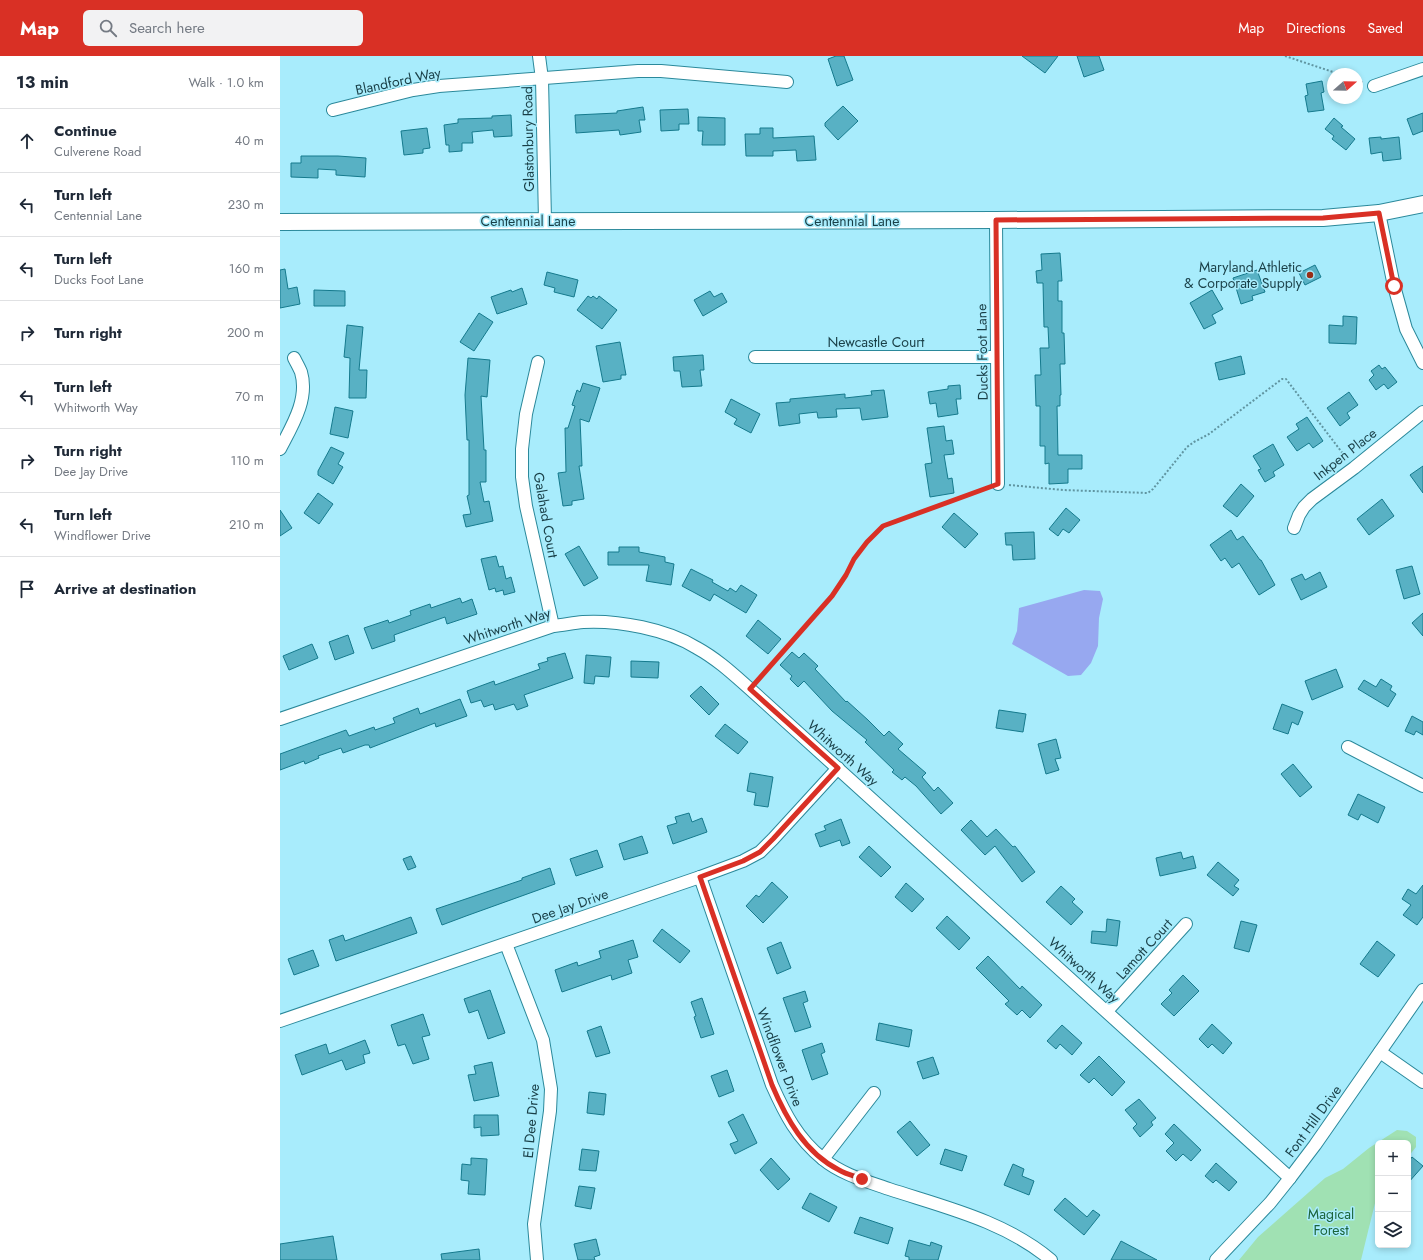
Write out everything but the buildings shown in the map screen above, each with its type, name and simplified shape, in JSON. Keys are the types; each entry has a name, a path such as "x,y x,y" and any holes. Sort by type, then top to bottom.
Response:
{"street":[{"name":"Glastonbury Road","path":"540,56 542,79 545,221"},
{"path":"1374,86 1423,69"},
{"name":"Blandford Way","path":"333,110 414,90 439,86 638,71 787,82"},
{"name":"Centennial Lane","path":"280,222 1323,218 1379,213 1423,204"},
{"path":"1379,213 1394,286 1406,329 1423,363"},
{"name":"Ducks Foot Lane","path":"996,220 998,484"},
{"name":"Newcastle Court","path":"755,357 998,357"},
{"path":"280,449 292,427 302,400 302,376 294,358"},
{"name":"Galahad Court","path":"538,362 526,414 522,450 522,477 526,506 553,626"},
{"name":"Inkpen Place","path":"1294,528 1299,515 1312,499 1354,468 1423,412"},
{"name":"Whitworth Way","path":"280,719 553,626 583,622 612,623 641,627 669,635 696,647 724,666 750,689 1290,1178"},
{"path":"1348,747 1423,786"},
{"name":"Dee Jay Drive","path":"280,1021 743,861 760,852 838,768"},
{"name":"Windflower Drive","path":"700,877 772,1085 792,1126 805,1142 822,1159 838,1170 990,1223 1018,1236 1040,1250 1051,1260"},
{"name":"Lamott Court","path":"1107,1011 1186,924"},
{"name":"El Dee Drive","path":"506,944 543,1040 551,1089 550,1111 534,1224 537,1260"},
{"name":"Font Hill Drive","path":"1216,1260 1270,1202 1315,1146 1423,990"},
{"path":"1380,1052 1423,1082"},
{"path":"822,1159 874,1093"}],"path":[{"path":"1285,56 1327,70"},
{"path":"750,689 832,596 846,575 854,559 867,542 883,526 998,484 1063,490 1148,493 1153,489 1187,447 1209,434 1282,379 1286,379 1354,468"}],"green space":[{"name":"Magical Forest","path":"1397,1130 1407,1131 1416,1137 1416,1147 1411,1153 1411,1140 1381,1140"},
{"name":"Magical Forest","path":"1375,1144 1375,1203 1361,1260 1239,1260 1258,1237 1325,1178 1343,1169"}],"water":[{"path":"1084,590 1100,591 1103,599 1099,618 1098,646 1091,663 1081,675 1068,676 1012,644 1017,631 1019,608"}],"place":[{"name":"Maryland Athletic & Corporate Supply","path":"1310,275"}],"route":[{"path":"862,1179 838,1170 822,1159 792,1126 782,1108 772,1085 700,877 743,861 760,852 838,768 750,689 832,596 846,575 854,559 867,542 883,526 998,484 996,220 1323,218 1348,217 1379,213 1394,286"}]}
